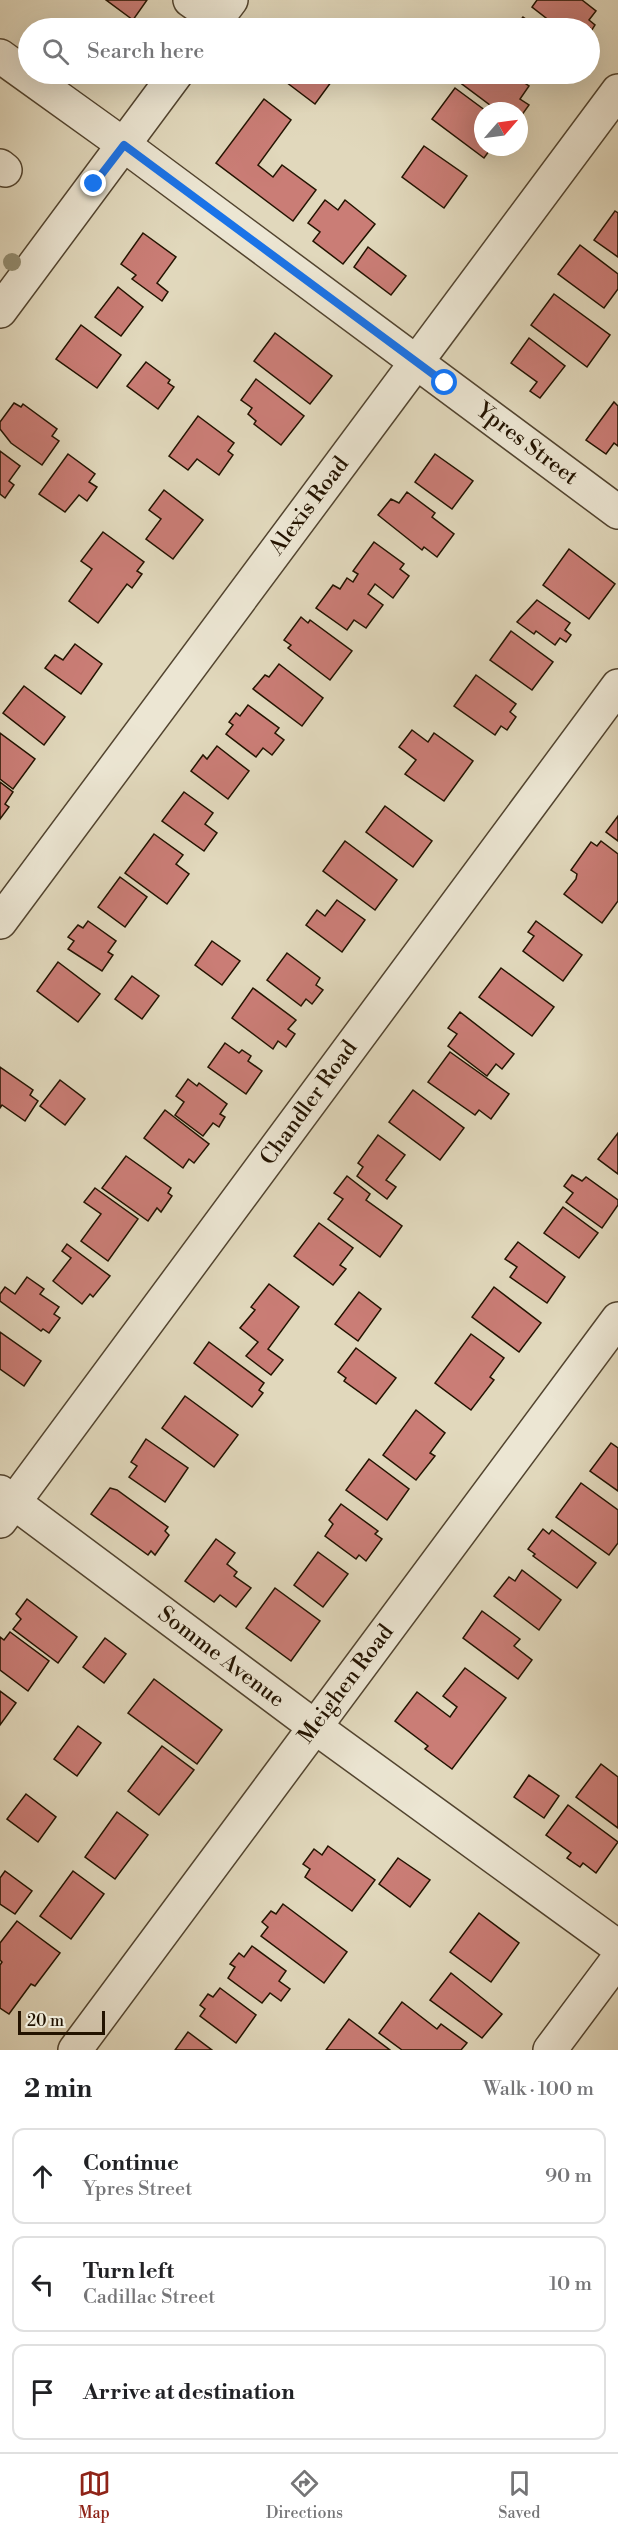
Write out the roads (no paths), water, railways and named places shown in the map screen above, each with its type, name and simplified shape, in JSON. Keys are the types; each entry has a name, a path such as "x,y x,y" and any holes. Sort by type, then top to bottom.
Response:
{"street":[{"path":"190,0 219,16"},
{"name":"Ypres Street","path":"0,56 18,69"},
{"name":"Ypres Street","path":"39,84 618,512"},
{"path":"0,311 169,84"},
{"name":"Alexis Road","path":"0,922 618,91"},
{"name":"Chandler Road","path":"5,1505 618,686"},
{"name":"Meighen Road","path":"75,2050 618,1319"},
{"name":"Somme Avenue","path":"5,1505 618,1947"},
{"path":"550,2050 618,1959"}]}
